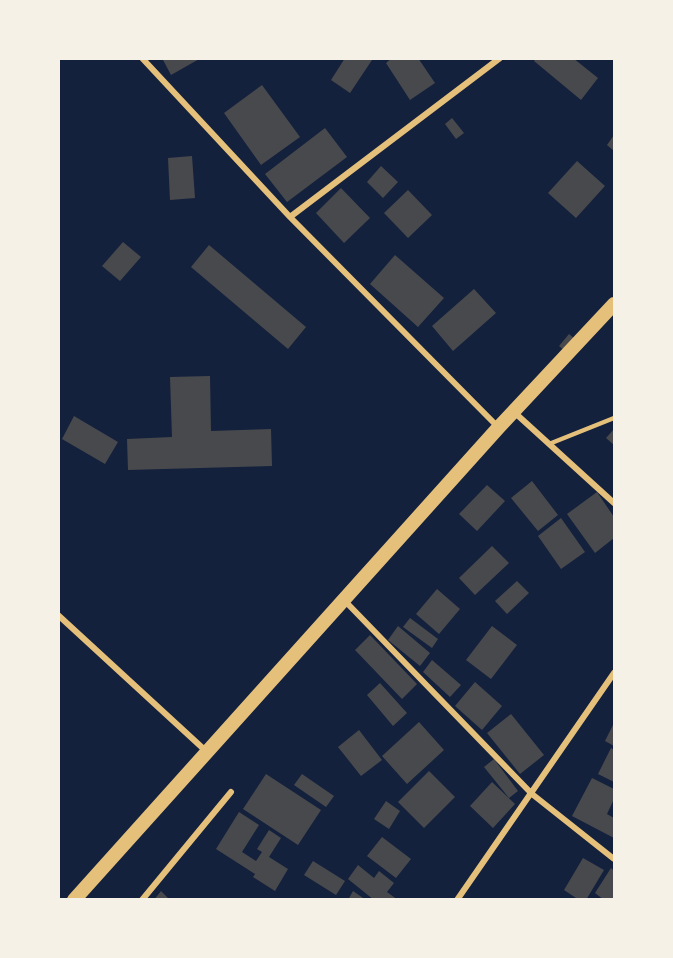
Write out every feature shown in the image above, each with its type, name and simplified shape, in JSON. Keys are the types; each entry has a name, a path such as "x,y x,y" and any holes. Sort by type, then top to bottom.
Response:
{"highway":[{"path":"74,900 499,428 615,304"}],"street":[{"path":"142,58 290,217 499,428"},
{"path":"290,217 500,58"},
{"path":"514,412 615,503"},
{"path":"343,600 532,794 615,858"},
{"path":"58,615 208,752"},
{"path":"457,900 615,673"},
{"path":"142,900 231,792"}],"lane":[{"path":"549,444 615,418"}],"building":[{"path":"162,58 201,58 171,75"},
{"path":"345,58 372,60 350,93 331,80"},
{"path":"392,58 418,58 435,83 410,100 386,63"},
{"path":"536,58 573,58 598,78 581,100 534,61"},
{"path":"262,85 300,137 261,165 224,113"},
{"path":"452,118 464,133 456,139 445,124"},
{"path":"325,128 347,157 287,202 265,174"},
{"path":"614,135 614,151 607,145"},
{"path":"192,156 195,198 170,200 168,158"},
{"path":"577,161 605,186 576,218 548,193"},
{"path":"381,166 398,182 383,198 367,182"},
{"path":"341,188 370,218 344,243 316,213"},
{"path":"408,190 432,215 408,238 384,213"},
{"path":"123,242 141,257 120,281 102,266"},
{"path":"209,245 306,327 288,349 191,267"},
{"path":"395,255 444,298 418,327 370,284"},
{"path":"474,289 496,313 453,351 432,326"},
{"path":"569,334 575,339 565,351 559,346"},
{"path":"210,376 211,431 271,429 272,466 128,470 127,439 172,437 170,377"},
{"path":"74,416 118,442 105,464 62,439"},
{"path":"614,429 614,445 606,438"},
{"path":"532,481 558,515 538,531 511,498"},
{"path":"487,485 505,501 477,531 459,514"},
{"path":"597,492 614,517 614,538 595,553 567,514"},
{"path":"561,518 585,552 561,569 538,536"},
{"path":"492,546 509,563 475,595 459,578"},
{"path":"517,581 529,593 507,614 495,601"},
{"path":"437,589 460,609 439,634 416,614"},
{"path":"410,618 438,639 432,648 403,627"},
{"path":"398,626 430,653 420,666 388,640"},
{"path":"492,626 517,645 491,679 466,660"},
{"path":"370,635 417,684 402,699 355,650"},
{"path":"432,660 461,685 450,697 423,672"},
{"path":"475,682 502,706 482,730 455,706"},
{"path":"380,683 407,713 393,726 367,695"},
{"path":"511,714 544,755 520,774 487,733"},
{"path":"419,722 444,750 407,784 382,756"},
{"path":"614,723 614,746 605,741"},
{"path":"359,730 382,760 361,776 338,747"},
{"path":"611,748 614,750 614,782 598,774"},
{"path":"494,759 518,791 509,798 484,767"},
{"path":"429,771 455,797 424,828 398,802"},
{"path":"266,774 321,810 298,845 243,809"},
{"path":"302,774 334,796 326,807 294,785"},
{"path":"592,778 614,789 614,799 607,814 614,818 614,838 572,816"},
{"path":"492,782 515,804 493,828 470,806"},
{"path":"386,801 400,811 389,829 374,819"},
{"path":"239,812 259,825 242,852 256,861 262,852 257,849 269,830 281,838 269,857 288,869 275,891 253,877 255,874 216,849"},
{"path":"382,837 411,859 396,878 367,856"},
{"path":"583,858 604,870 586,900 579,900 564,890"},
{"path":"313,861 345,881 336,895 304,875"},
{"path":"358,865 374,878 379,871 394,883 387,892 398,900 374,900 348,879"},
{"path":"611,868 614,871 614,900 604,900 595,893"},
{"path":"161,891 170,900 154,900"},
{"path":"353,891 366,900 348,900"}]}
